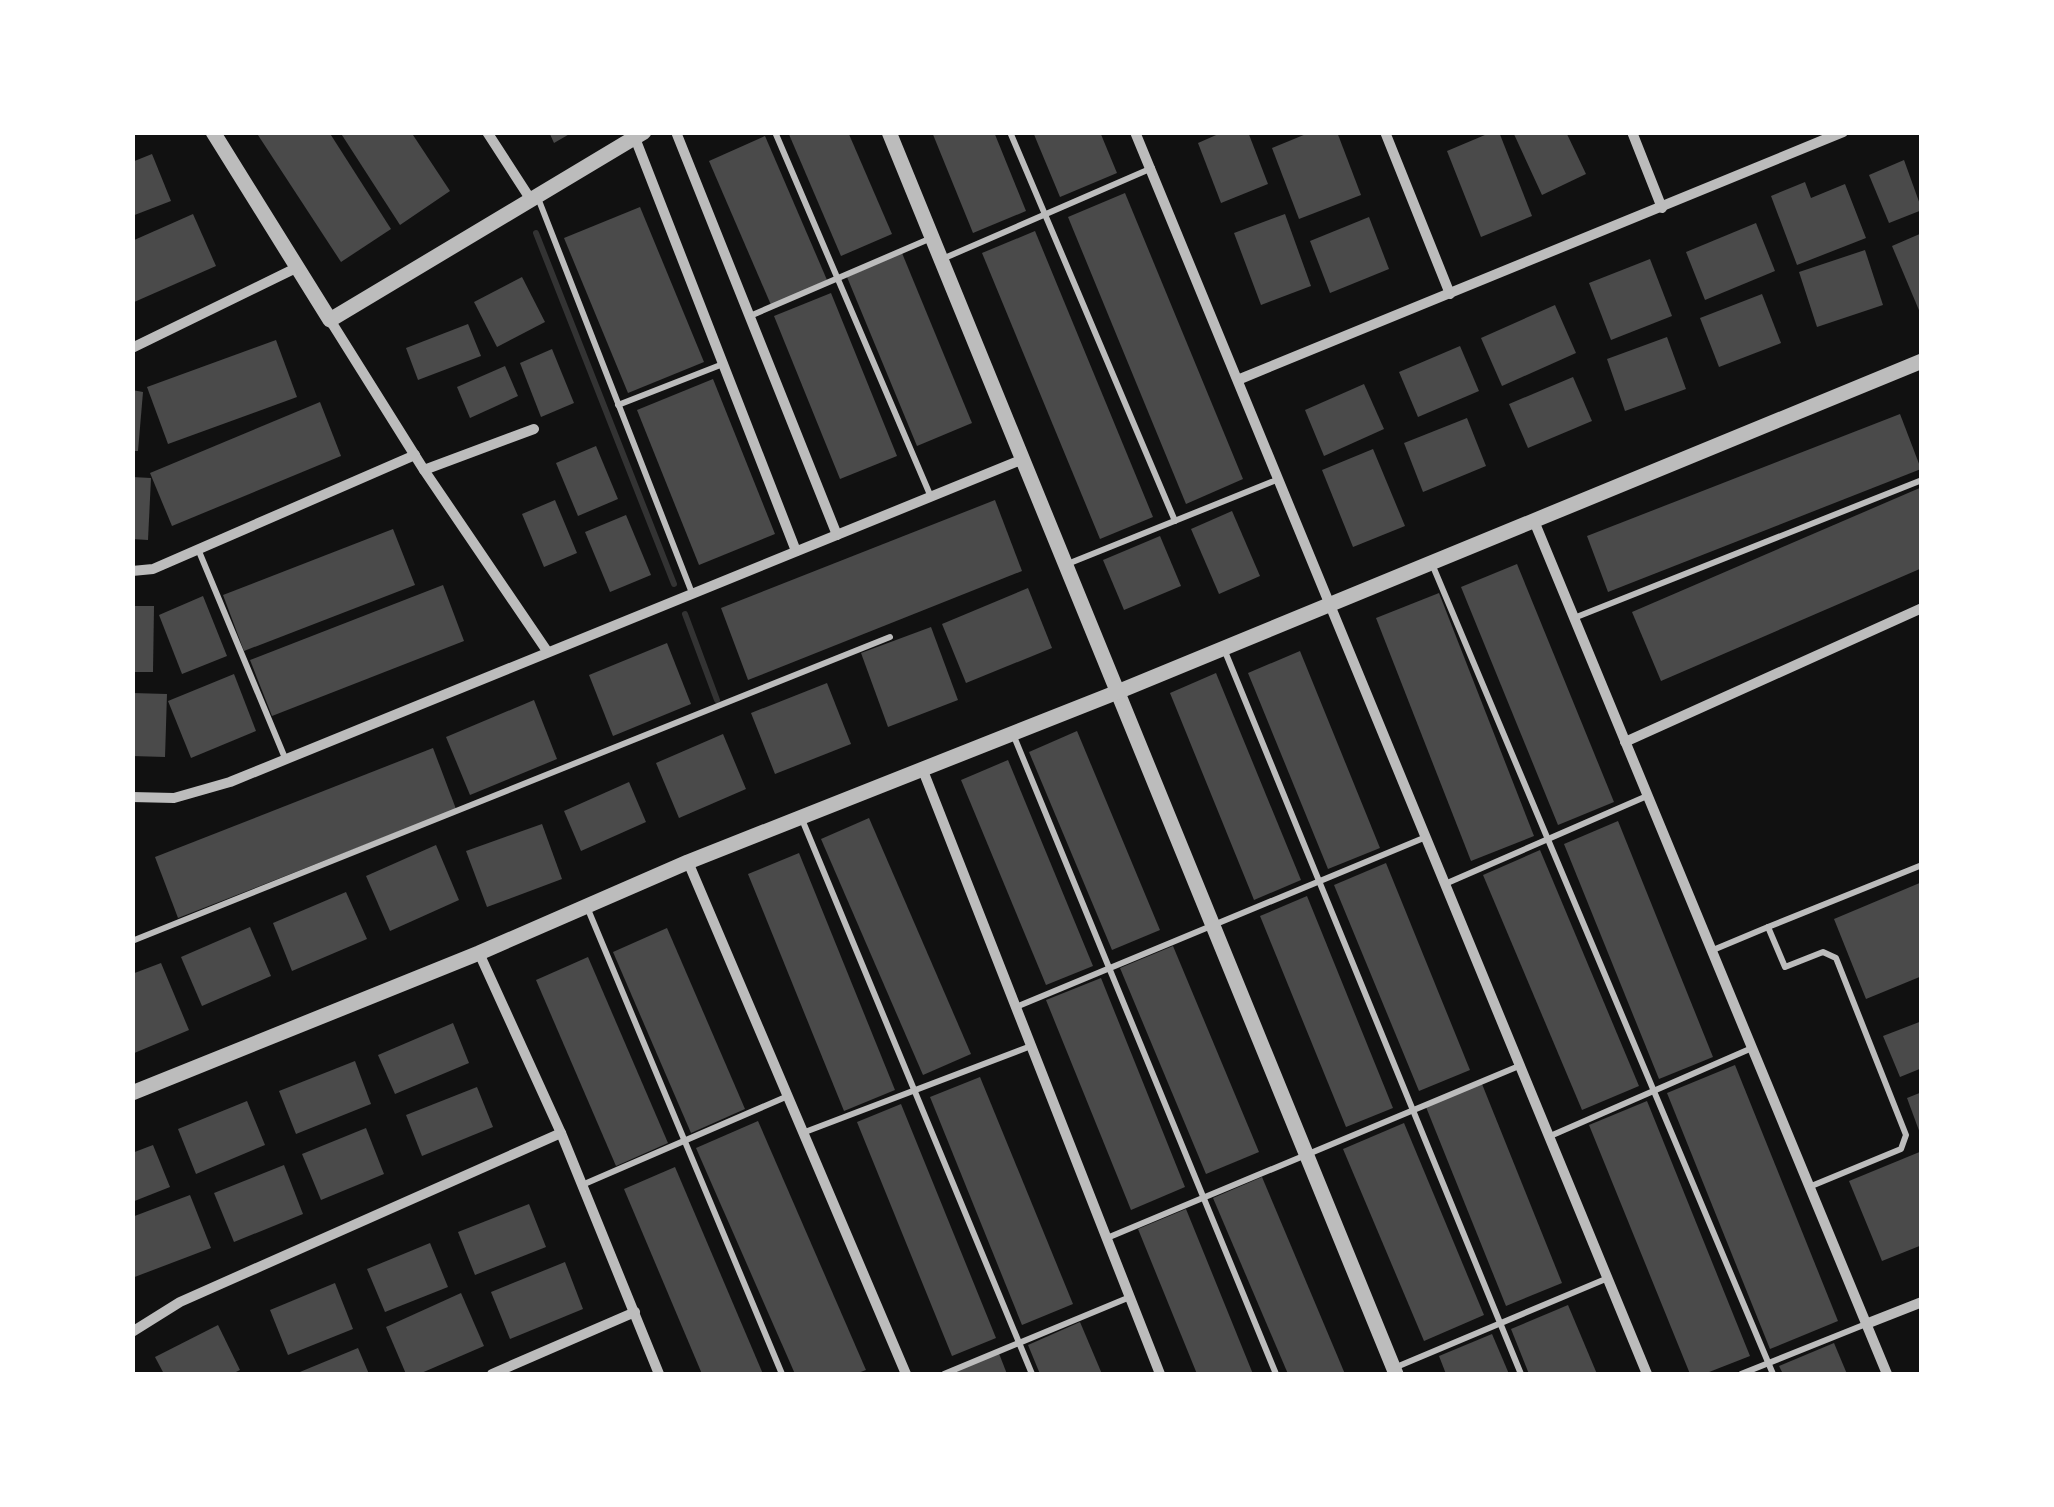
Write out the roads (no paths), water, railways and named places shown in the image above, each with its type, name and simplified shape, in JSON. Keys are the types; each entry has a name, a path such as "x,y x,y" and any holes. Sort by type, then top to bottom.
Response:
{"street":[{"path":"213,132 424,470 548,651"},
{"path":"488,132 534,198"},
{"path":"676,132 836,534"},
{"path":"889,132 929,239 1394,1371"},
{"path":"1135,132 1647,1374"},
{"path":"1385,132 1450,294"},
{"path":"1632,132 1662,208"},
{"path":"1240,379 1843,132"},
{"path":"330,320 640,135 796,551"},
{"path":"132,348 298,267"},
{"path":"132,1093 479,953 800,816 1115,694 1922,360"},
{"path":"424,470 534,430"},
{"path":"132,571 154,569 415,455"},
{"path":"132,797 174,798 230,782 1021,460"},
{"path":"1534,520 1888,1374"},
{"path":"1626,742 1922,608"},
{"path":"922,768 1160,1374"},
{"path":"688,862 790,1096 902,1374"},
{"path":"479,953 561,1133 659,1374"},
{"path":"132,1332 180,1302 561,1133"},
{"path":"1866,1324 1922,1302"},
{"path":"492,1374 635,1312"}],"lane":[{"path":"775,132 930,497"},
{"path":"1010,132 1175,521"},
{"path":"939,260 1152,168"},
{"path":"534,198 692,593"},
{"path":"749,316 929,239"},
{"path":"618,405 723,364"},
{"path":"1064,566 1279,479"},
{"path":"1574,618 1922,480"},
{"path":"198,548 285,758"},
{"path":"1432,563 1773,1374"},
{"path":"132,941 890,636"},
{"path":"1224,648 1521,1374"},
{"path":"1012,733 1276,1374"},
{"path":"1445,884 1648,796"},
{"path":"800,816 917,1089 1032,1374"},
{"path":"1016,1007 1426,837"},
{"path":"1711,950 1922,865"},
{"path":"586,906 782,1374"},
{"path":"1768,928 1785,967 1823,952 1836,958 1906,1135 1901,1149 1809,1187"},
{"path":"805,1132 1031,1046"},
{"path":"1547,1138 1752,1048"},
{"path":"1107,1238 1519,1066"},
{"path":"582,1185 790,1096"},
{"path":"1394,1371 1608,1278"},
{"path":"944,1374 1130,1297"},
{"path":"1741,1374 1866,1324"}],"waterway":[{"path":"536,233 674,584"},
{"path":"685,614 717,700"}]}
